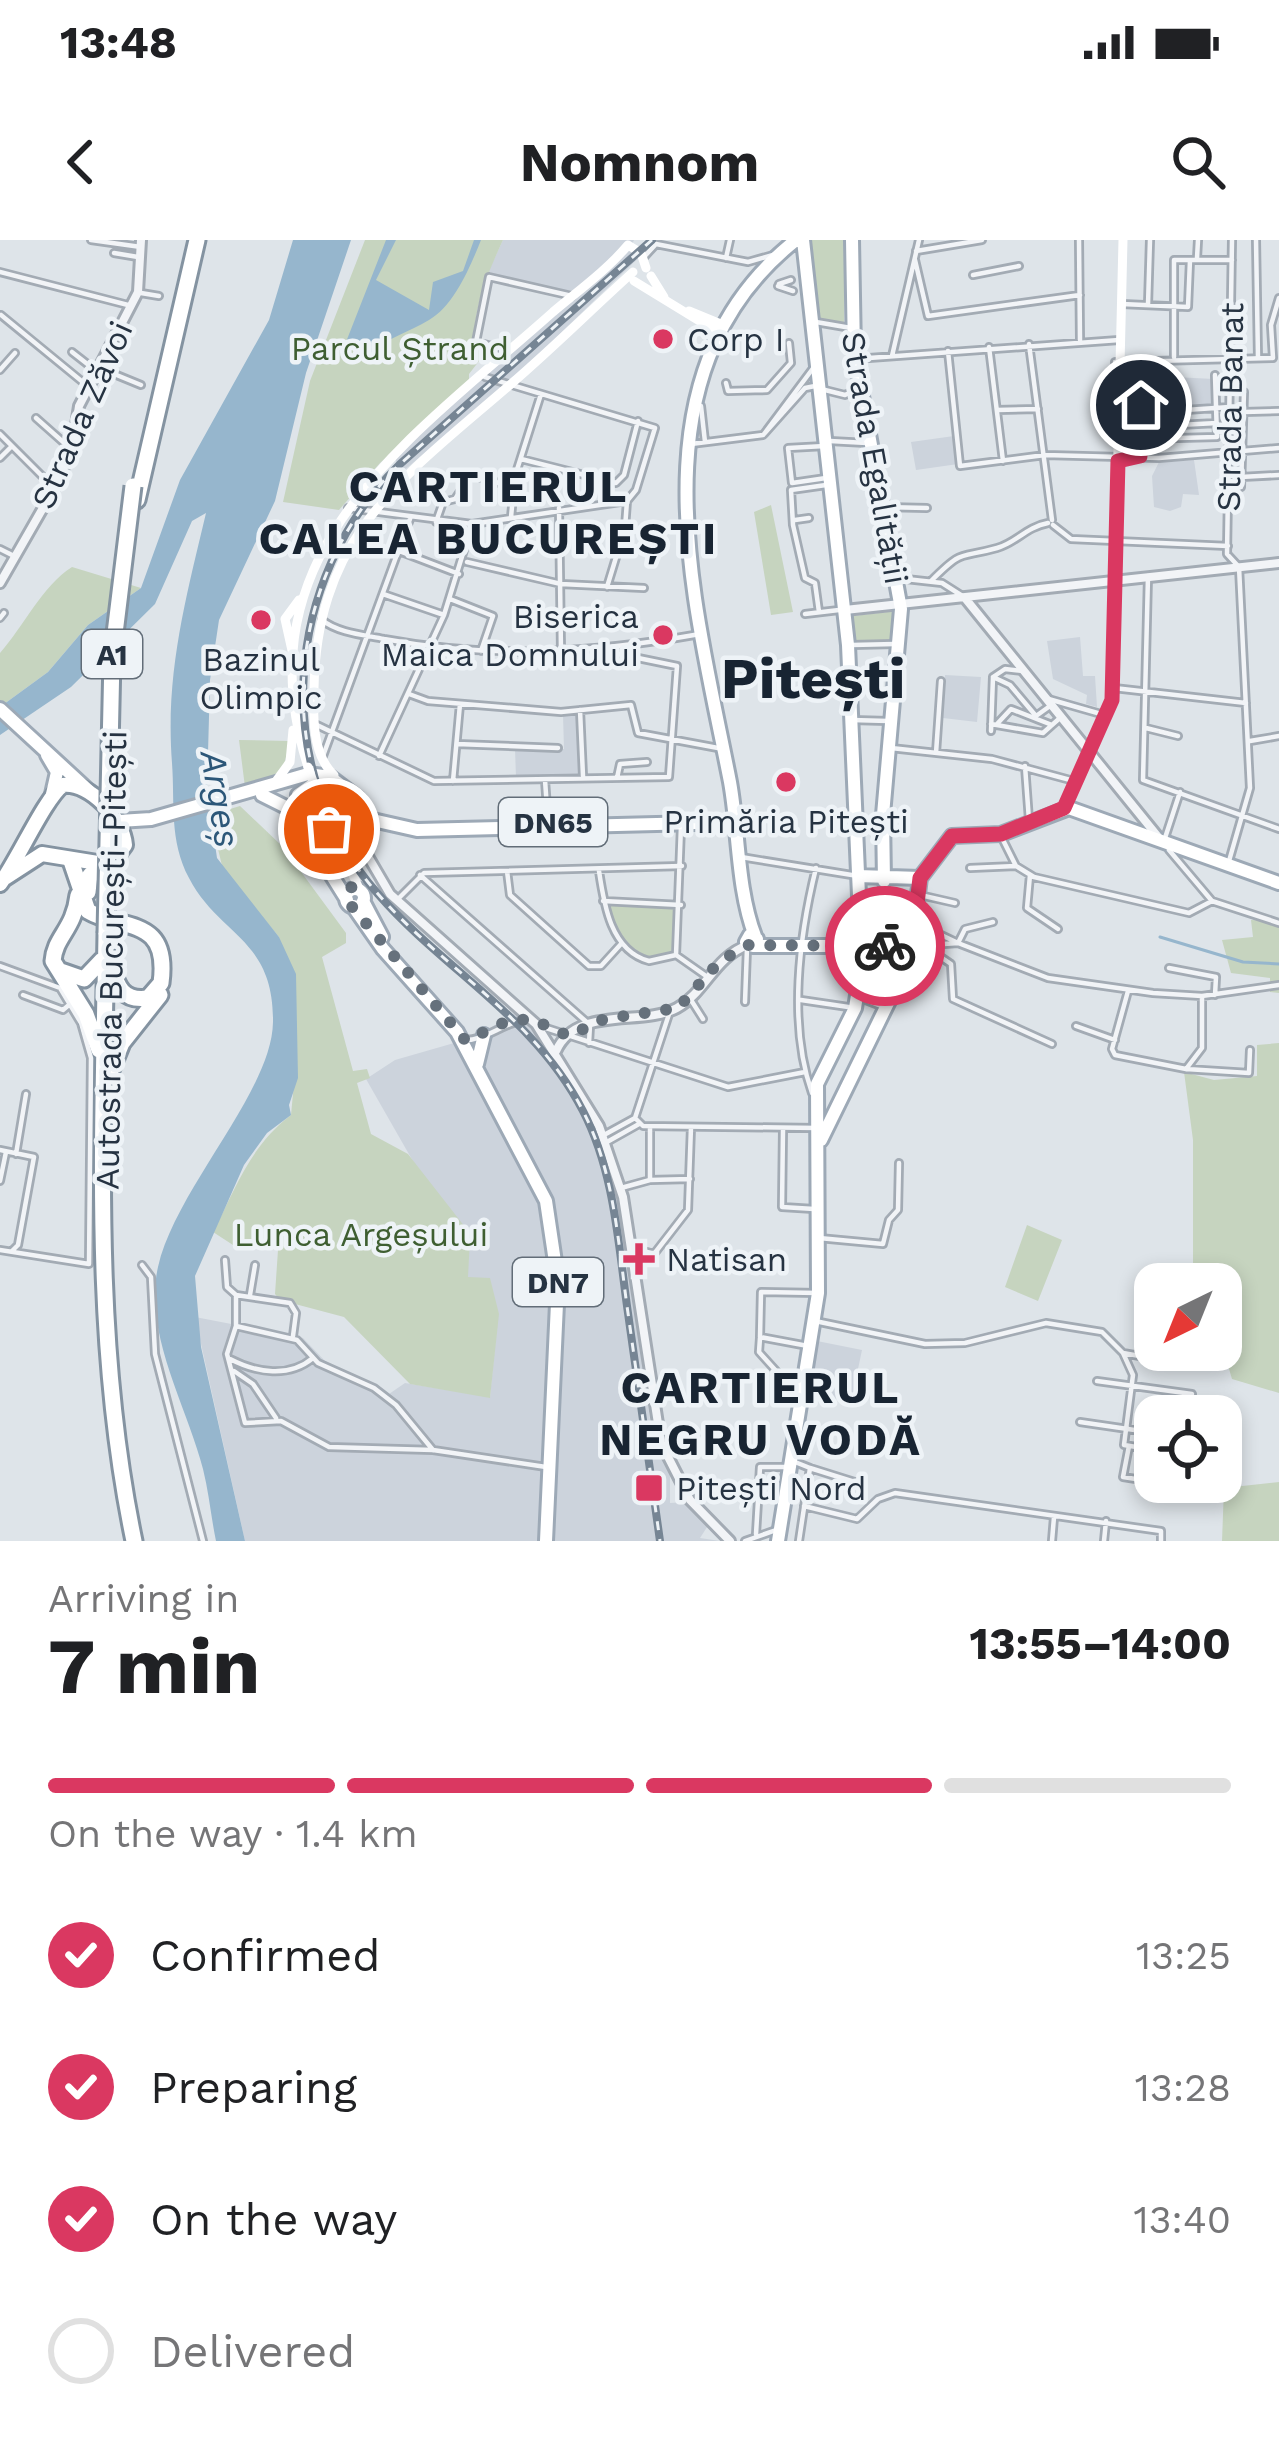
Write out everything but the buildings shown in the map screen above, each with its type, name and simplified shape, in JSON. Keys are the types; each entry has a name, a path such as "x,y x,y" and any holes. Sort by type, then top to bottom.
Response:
{"highway":[{"name":"Autostrada București-Pitești","path":"137,1541 104,1322 106,1074 98,924 136,486 194,240"},
{"path":"2,881 52,794 67,784 88,791 119,820 125,845 113,863 90,875 98,924"},
{"path":"38,825 40,843 50,855"},
{"path":"2,881 30,858 50,855 99,867"},
{"path":"70,860 98,924"},
{"path":"98,924 77,927 58,950 64,974 91,976 101,914 145,926 166,974 163,991 122,1042 106,1074"},
{"path":"98,924 75,922 58,944 53,961 93,1028 106,1074"}],"main road":[{"name":"Strada Egalității","path":"852,240 851,328 900,604 895,721 883,815 884,880"},
{"path":"1118,340 1121,240"},
{"path":"1064,808 1107,716 1112,688 1121,240"},
{"path":"354,894 308,767 297,721 293,658 295,614 345,508 397,451 572,296 625,242 639,274 668,300 721,329"},
{"path":"778,1535 818,1293 822,1129 815,1102 822,1066 856,1003 862,964 848,645 805,257 789,245"},
{"path":"789,245 805,257"},
{"path":"789,245 761,272 721,329 697,382 685,444 703,634 735,815 751,941 861,947 915,939"},
{"path":"350,805 322,759 314,718 318,621 370,513 398,479 639,274"},
{"path":"705,320 736,306"},
{"path":"705,320 710,351"},
{"path":"265,792 292,754 285,619 295,614 318,621"},
{"path":"288,640 293,658"},
{"path":"0,712 88,791"},
{"path":"30,737 55,766 52,794"},
{"path":"265,792 313,774 350,805"},
{"name":"DN7","path":"317,785 298,795 298,812 394,958 463,1040 537,1178 555,1239 546,1541"},
{"path":"125,845 136,830 152,821 265,792 335,786 350,805"},
{"name":"DN7","path":"265,792 284,803 354,894"},
{"name":"DN65","path":"350,805 412,830 718,822"},
{"path":"822,1129 886,1008 915,939 920,878 952,836 1001,834 1064,808 1276,879"},
{"path":"718,822 735,815"},
{"path":"119,820 152,821"},
{"path":"718,822 733,832 740,850"},
{"name":"DN65","path":"548,825 718,822"},
{"path":"858,876 920,878"},
{"path":"884,880 911,902 915,939"},
{"path":"839,947 852,942 860,929"},
{"path":"839,947 854,952 862,964"},
{"path":"477,1066 484,1035"}],"street":[{"path":"91,240 141,248"},
{"path":"726,259 730,240"},
{"path":"892,356 919,240"},
{"path":"916,251 982,240"},
{"path":"1079,240 1080,340"},
{"path":"1148,305 1150,240"},
{"path":"1122,304 1188,307 1198,240"},
{"name":"Strada Banat","path":"1232,240 1228,559 1239,567"},
{"path":"1256,240 1258,358"},
{"path":"639,274 658,242 748,262 761,272"},
{"path":"748,262 789,245"},
{"path":"114,253 141,248"},
{"name":"Strada Zăvoi","path":"0,583 54,488 71,449 79,406 138,292 141,248"},
{"path":"915,260 928,316 1080,295"},
{"path":"1174,360 1174,260 1232,260"},
{"path":"973,275 1019,266"},
{"path":"0,272 131,306"},
{"path":"511,350 476,342 489,277 572,296"},
{"path":"791,280 779,285 794,291"},
{"path":"138,292 159,296"},
{"path":"1118,362 1273,358 1271,325 1279,298"},
{"path":"1,315 90,388"},
{"path":"811,322 851,328"},
{"path":"856,359 1118,340"},
{"path":"726,383 728,392 767,390 791,362 789,343"},
{"path":"1029,344 1051,523 1071,539 1228,546"},
{"path":"989,347 1003,461"},
{"path":"948,351 961,466 1045,455 1117,458 1279,448"},
{"path":"72,352 98,370 141,385"},
{"path":"0,370 15,353"},
{"path":"1140,456 1142,361"},
{"path":"764,434 816,365"},
{"path":"1140,439 1217,437 1215,375"},
{"path":"482,376 655,428 636,490 627,501 606,589"},
{"path":"697,382 705,442"},
{"path":"685,444 764,434 805,388 845,395 861,388"},
{"path":"1241,488 1244,392"},
{"path":"511,517 514,487 541,394"},
{"path":"1141,413 1230,407"},
{"path":"997,410 1038,409"},
{"path":"1244,412 1279,411"},
{"path":"36,418 71,449"},
{"path":"521,459 611,484 624,475 638,421"},
{"path":"1159,439 1160,425 1217,423"},
{"path":"0,434 54,488"},
{"path":"828,481 790,480 790,445 872,443"},
{"path":"0,458 12,446"},
{"path":"436,522 443,502 455,499 471,475 514,487"},
{"path":"1241,477 1279,475"},
{"path":"819,612 815,583 806,578 799,560 792,488 828,481"},
{"path":"345,508 472,524 627,501"},
{"path":"883,507 926,508"},
{"path":"559,508 561,651"},
{"path":"796,520 809,518"},
{"path":"322,759 410,519"},
{"path":"931,581 961,553 999,548 1022,531 1051,523"},
{"path":"380,756 450,599 472,524"},
{"path":"0,549 14,556"},
{"path":"399,551 459,574"},
{"path":"464,561 561,584 644,588"},
{"path":"805,614 1279,563"},
{"path":"1228,863 1250,793 1239,567"},
{"path":"1148,577 1143,781 1279,829"},
{"path":"897,578 931,581 964,597 1212,902 1279,921"},
{"path":"383,594 443,615"},
{"path":"450,599 493,616 480,654"},
{"path":"318,621 368,636 480,654 604,651 703,634"},
{"path":"848,645 900,644"},
{"path":"314,718 320,729 434,781 669,777 675,664 604,651"},
{"path":"993,677 1005,669 1023,671"},
{"path":"993,677 1010,685 1036,716"},
{"path":"993,677 993,726"},
{"path":"936,754 941,681"},
{"path":"1112,688 1246,703"},
{"path":"409,694 460,704 580,710 631,705 636,732 723,749"},
{"path":"1036,716 1048,702"},
{"path":"1048,702 1107,716"},
{"path":"453,782 460,704"},
{"path":"993,726 1011,709 1052,725"},
{"path":"580,710 584,779"},
{"path":"993,726 1040,733 1061,717"},
{"path":"852,720 895,721"},
{"path":"1146,728 1178,736"},
{"path":"1250,741 1279,736"},
{"path":"457,744 558,748"},
{"path":"891,748 1025,766 1076,782"},
{"path":"617,778 620,764 647,762"},
{"path":"1025,766 1029,822"},
{"path":"544,779 548,825"},
{"path":"1162,840 1180,792"},
{"path":"350,805 353,834 370,868 397,900 533,1022 605,1138 621,1188 661,1444 688,1498 724,1538"},
{"path":"676,955 681,826"},
{"path":"1001,834 1016,866 1030,875 1189,913 1212,902"},
{"path":"740,850 858,876"},
{"path":"397,900 420,875 435,872 682,866"},
{"path":"970,868 1016,866"},
{"path":"815,1102 804,1071 801,1000 803,946 816,868"},
{"path":"599,869 603,901 622,944 643,960 676,955 706,976"},
{"path":"507,871 510,895 589,966 601,966 622,944"},
{"path":"429,883 435,872"},
{"path":"420,875 590,1025 590,1043"},
{"path":"1030,875 1025,905 1058,929"},
{"path":"603,901 681,905"},
{"path":"916,902 955,903"},
{"path":"916,902 935,932 1048,978 1128,991 1202,996 1279,986"},
{"path":"958,943 965,929 993,922"},
{"path":"915,939 935,932"},
{"path":"915,939 958,943"},
{"path":"915,939 951,964 952,999 1052,1044"},
{"path":"555,1053 569,1036 590,1025 670,1011 751,941"},
{"path":"745,1002 751,941"},
{"path":"0,966 57,986 70,1004 91,1058 90,1262 0,1250"},
{"path":"1168,968 1216,977 1215,995"},
{"path":"1128,991 1114,1040 1115,1055 1186,1069 1250,1073 1250,1050"},
{"path":"23,995 63,1010 70,1004"},
{"path":"1186,1069 1202,1048 1202,996"},
{"path":"689,998 703,1019"},
{"path":"801,1000 886,1008"},
{"path":"507,1021 514,1005"},
{"path":"605,1138 637,1121 670,1011"},
{"path":"463,1040 484,1035 507,1021 533,1022 734,1088 822,1066"},
{"path":"1076,1026 1114,1040"},
{"path":"16,1154 26,1094"},
{"path":"637,1121 650,1126 822,1129"},
{"path":"650,1126 650,1180"},
{"path":"631,1247 654,1254 687,1213 691,1127"},
{"path":"783,1129 782,1207 820,1209"},
{"path":"0,1181 3,1151 34,1157 18,1245 11,1252"},
{"path":"819,1238 883,1244 889,1220 898,1210 899,1163"},
{"path":"621,1188 650,1180 690,1179"},
{"path":"225,1260 227,1287 236,1295 293,1306 292,1338"},
{"path":"142,1265 151,1277 155,1354 203,1541"},
{"path":"250,1295 255,1265"},
{"path":"778,1373 758,1352 761,1292 818,1293"},
{"path":"236,1295 230,1359 245,1424 281,1421 303,1428 329,1448 433,1450 551,1468"},
{"path":"815,1321 925,1345 965,1343 1053,1322 1102,1332 1123,1353 1133,1375 1124,1445 1134,1447"},
{"path":"236,1326 292,1338 313,1358 387,1396 433,1450"},
{"path":"760,1337 811,1346"},
{"path":"1123,1353 1134,1355"},
{"path":"230,1359 282,1372 298,1370 313,1358"},
{"path":"233,1371 253,1384 281,1421"},
{"path":"1097,1381 1192,1394"},
{"path":"1080,1422 1134,1429"},
{"path":"1129,1446 1124,1477 1134,1479"},
{"path":"756,1534 760,1467 789,1464 861,1484"},
{"path":"799,1541 810,1468"},
{"path":"804,1506 856,1519 878,1499 896,1493 1106,1521 1161,1531 1160,1541"},
{"path":"1052,1541 1054,1514"},
{"path":"1104,1541 1106,1521"},
{"path":"745,1541 756,1534 778,1535"}],"shaded area":[{"path":"503,240 634,240 629,250 657,240 510,382 402,472 394,457 573,297 488,272"},
{"path":"1154,376 1214,379 1214,405 1185,405 1185,396 1153,399"},
{"path":"954,436 958,464 916,470 911,442"},
{"path":"1194,460 1199,495 1183,494 1181,507 1170,511 1154,507 1152,476 1159,462"},
{"path":"1080,637 1083,676 1095,676 1097,707 1086,704 1087,695 1053,679 1047,641"},
{"path":"945,675 981,677 977,722 943,718"},
{"path":"579,714 581,777 516,777 515,749 564,749 563,715"},
{"path":"516,1012 546,1046 605,1147 621,1206 650,1420 670,1474 670,1503 686,1502 709,1524 700,1538 720,1541 245,1541 195,1317 303,1338 325,1361 389,1394 405,1383 490,1397 498,1314 467,1277 470,1239 414,1163 366,1079 395,1060 475,1037"},
{"path":"817,1341 862,1350 851,1402 807,1393"}],"green space":[{"name":"Parcul Ștrand","path":"365,240 503,240 476,317 474,345 486,352 469,374 469,382 380,463 339,510 283,502 310,381"},
{"path":"809,240 845,240 844,322 815,321"},
{"path":"771,505 793,612 771,615 754,512"},
{"path":"72,567 141,588 88,625 48,672 0,707 0,653 42,595"},
{"path":"896,611 896,641 854,641 853,616"},
{"path":"239,740 290,741 284,765 268,782 245,787"},
{"name":"Lunca Argeșului","path":"240,806 282,846 346,933 346,943 322,957 353,1071 367,1069 370,1078 357,1083 371,1134 408,1154 465,1227 470,1239 468,1277 490,1278 499,1314 490,1398 410,1384 344,1317 280,1300 275,1294 278,1250 233,1245 213,1232 254,1154 291,1115 294,1083 279,937 223,870 210,815"},
{"path":"612,903 678,906 671,953 648,958 630,948 607,908"},
{"path":"1251,920 1279,921 1279,993 1270,992 1270,978 1231,973 1222,940 1253,937"},
{"path":"1279,1043 1279,1393 1232,1379 1230,1371 1242,1371 1242,1263 1193,1263 1193,1140 1184,1072 1214,1080 1257,1076 1257,1045"},
{"path":"1027,1225 1062,1240 1038,1301 1005,1287"},
{"path":"1279,1482 1279,1541 1222,1541 1223,1503 1242,1503 1242,1486"}],"water":[{"path":"293,240 351,240 306,373 275,501 219,620 210,680 207,790 217,858 279,937 296,974 298,1078 289,1105 291,1115 267,1133 244,1165 195,1276 201,1347 245,1541 216,1541 203,1469 161,1343 155,1292 168,1237 257,1079 273,1022 265,972 243,940 201,897 183,864 176,836 171,730 174,667 206,513 192,521 155,604 71,687 0,735 0,707 48,672 88,625 141,588 180,480 269,320"},
{"path":"386,240 396,240 376,280 429,310 433,282 463,271 474,240 481,240 461,284 438,314 372,352 346,342"}],"waterway":[{"path":"1160,937 1243,962 1279,964"}],"railway":[{"path":"652,240 399,465 360,511 331,562 312,618 304,675 306,734 319,791 343,845 404,922 540,1048 563,1078 593,1134 613,1207 660,1541"}],"way so far":[{"path":"329,829 354,876 348,902 378,943 466,1041 477,1040 507,1021 531,1019 569,1036 604,1019 674,1010 719,962 748,945 885,946"}],"place":[{"name":"Corp I","path":"663,339"},
{"name":"Bazinul Olimpic","path":"261,620"},
{"name":"Biserica Maica Domnului","path":"663,635"},
{"name":"Primăria Pitești","path":"786,782"},
{"name":"Natisan","path":"639,1259"},
{"name":"Pitești Nord","path":"649,1488"}],"district":[{"name":"CARTIERUL CALEA BUCUREȘTI","path":"489,512"},
{"name":"Pitești","path":"813,678"},
{"name":"CARTIERUL NEGRU VODĂ","path":"761,1413"}],"route":[{"path":"885,946 912,946 920,878 952,836 1001,834 1064,808 1112,700 1118,461 1140,456 1141,405"}],"water label":[{"name":"Argeș","path":"220,799"}]}
